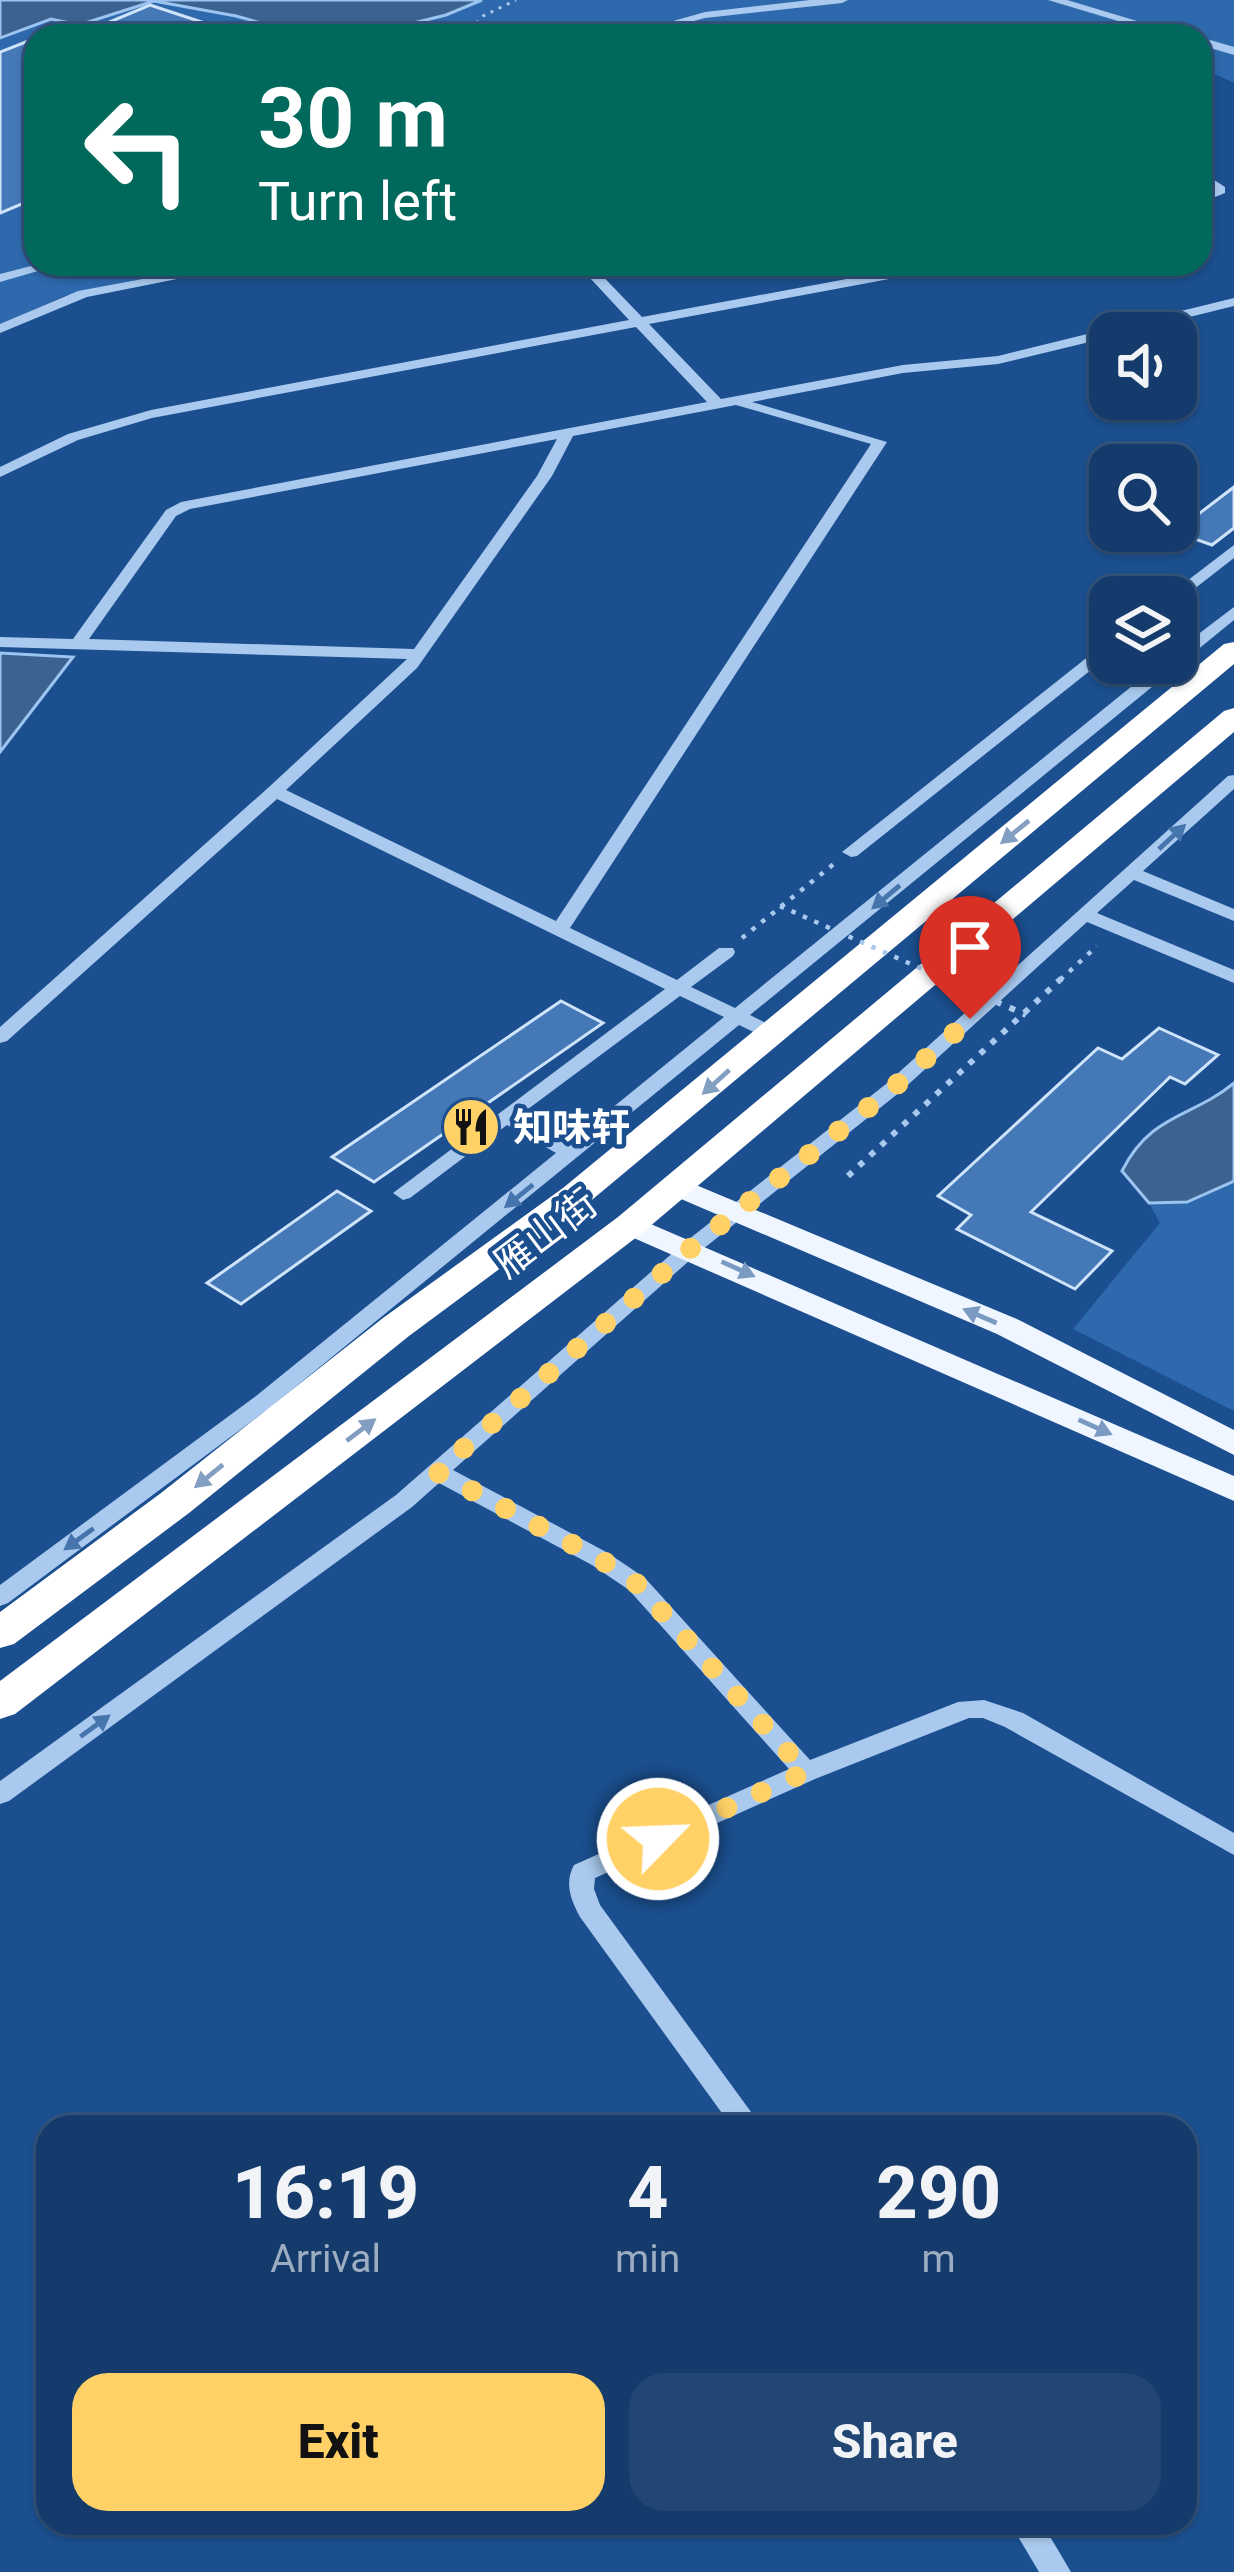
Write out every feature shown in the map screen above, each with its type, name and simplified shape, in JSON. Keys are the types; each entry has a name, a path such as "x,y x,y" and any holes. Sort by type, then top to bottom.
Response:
{"highway":[{"name":"雁山街","path":"0,1633 175,1503 396,1327 575,1196 700,1096 756,1024 1234,650"},
{"name":"雁山街","path":"0,1703 630,1225 1234,717"}],"main road":[{"path":"677,1186 1007,1328 1234,1444"},
{"path":"630,1225 1234,1489"}],"street":[{"path":"671,24 705,15 842,0"},
{"path":"1054,0 1139,24"},
{"path":"0,329 83,294 180,276"},
{"path":"560,929 880,442 728,404 596,276"},
{"path":"0,472 30,453 82,432 152,414 884,276"},
{"path":"77,644 172,513 186,506 903,369 998,360 1234,302"},
{"path":"0,1037 275,791 418,654 544,476 566,436"},
{"path":"1197,579 1234,550"},
{"path":"1197,642 1234,612"},
{"path":"0,643 418,654"},
{"path":"850,852 1089,664"},
{"path":"1139,684 1144,686"},
{"path":"0,1597 265,1402 572,1153 756,1024 1146,684"},
{"path":"0,1794 404,1501 691,1248 893,1088 1234,780"},
{"path":"275,791 756,1024"},
{"path":"1132,873 1234,916"},
{"path":"1086,915 1234,977"},
{"path":"404,1193 726,952"},
{"path":"506,1116 572,1153"},
{"path":"437,1472 600,1559 637,1584 806,1772"},
{"path":"739,2115 589,1910 581,1888 584,1872 806,1772 967,1709 984,1709 1014,1720 1234,1845"},
{"path":"1032,2535 1055,2572"}],"path":[{"path":"475,24 516,0"},
{"path":"726,952 850,852"},
{"path":"780,906 1026,1015"},
{"path":"848,1176 1026,1015 1115,927"}],"shaded area":[{"path":"0,0 1234,0 1234,83 1212,73 1212,24 24,24 24,276 154,276 64,296 0,325"},
{"path":"0,0 482,0 410,24 265,24 154,1 82,24 51,19 24,24 24,29 0,38"},
{"path":"0,653 73,657 0,752"},
{"path":"1234,1083 1234,1181 1187,1202 1149,1203 1122,1171 1133,1152 1159,1127"},
{"path":"1234,1181 1234,1411 1073,1329 1160,1223 1149,1203 1187,1202"}],"building":[{"path":"150,5 208,24 105,24"},
{"path":"24,43 24,203 0,213 0,52"},
{"path":"1234,487 1234,528 1212,545 1197,540 1197,515"},
{"path":"561,1001 603,1023 374,1182 332,1157"},
{"path":"1159,1028 1218,1055 1185,1084 1170,1077 1031,1212 1112,1251 1075,1289 957,1229 971,1215 938,1196 1098,1048 1122,1059"},
{"path":"337,1191 371,1211 241,1304 207,1283"}],"place":[{"name":"知味轩","path":"471,1127"}],"route":[{"path":"658,1839 806,1772 637,1584 600,1559 437,1472 691,1248 893,1088 970,1019"}]}
